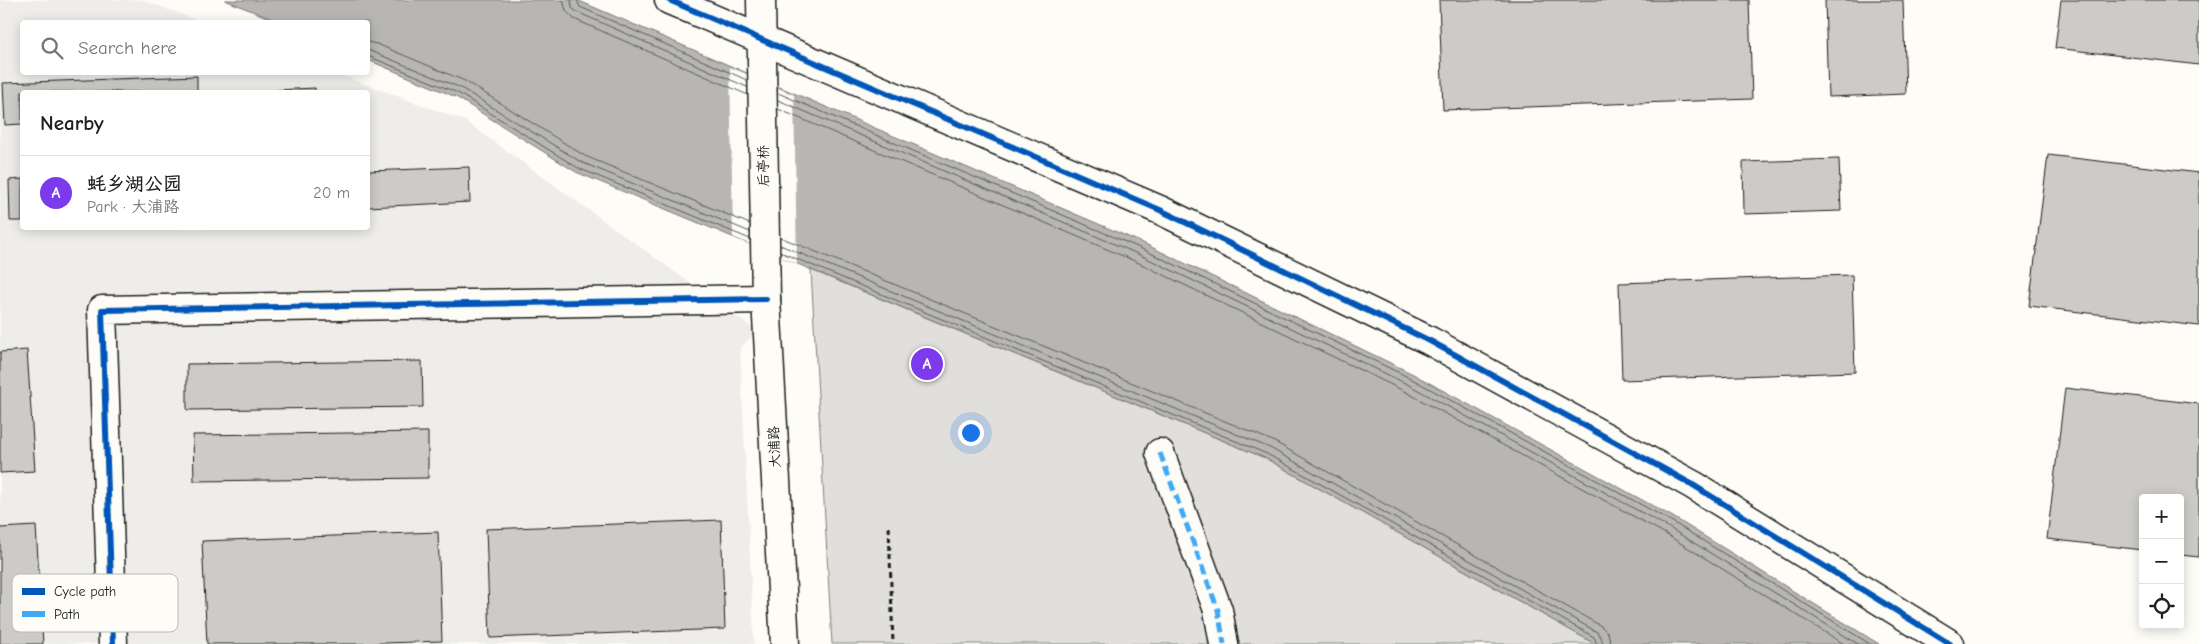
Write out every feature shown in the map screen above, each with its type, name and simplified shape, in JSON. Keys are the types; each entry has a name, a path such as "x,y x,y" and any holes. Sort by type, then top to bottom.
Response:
{"street":[{"path":"669,0 1160,210 1430,341 1693,485 1950,644"},
{"path":"761,0 761,40"},
{"name":"后亭桥","path":"761,40 765,251"},
{"name":"大浦路","path":"765,251 785,644"},
{"path":"111,574 102,310 766,299"},
{"path":"1160,453 1218,610 1224,644"}],"path":[{"path":"889,527 893,644"}],"shaded area":[{"path":"0,0 142,0 197,20 20,20 20,75 340,75 465,121 757,331 740,348 754,644 0,644"},
{"path":"811,270 1265,458 1595,644 832,644"}],"water":[{"path":"225,0 577,0 1145,244 1413,374 1673,517 1879,644 1595,644 1265,458 576,172 456,97 370,61 370,20 274,20"}],"pier":[{"path":"730,67 794,95 797,264 733,237"}],"building":[{"path":"1439,0 1749,0 1752,99 1443,110"},
{"path":"1825,0 1903,0 1906,94 1828,97"},
{"path":"2061,0 2199,0 2199,65 2055,48"},
{"path":"197,76 197,90 20,90 20,124 5,125 3,83"},
{"path":"315,88 315,90 277,90"},
{"path":"2048,155 2199,173 2199,326 2029,306"},
{"path":"1839,159 1841,211 1744,214 1743,162"},
{"path":"469,167 470,202 370,207 370,171"},
{"path":"20,179 20,221 10,221 9,180"},
{"path":"1852,275 1855,372 1622,380 1619,283"},
{"path":"27,350 35,471 0,473 0,352"},
{"path":"422,361 423,407 187,410 187,364"},
{"path":"2065,388 2199,404 2199,557 2184,555 2184,494 2139,494 2139,550 2047,539"},
{"path":"428,432 428,478 194,481 193,435"},
{"path":"721,520 725,629 490,638 486,529"},
{"path":"36,526 39,574 12,574 12,632 42,632 43,644 0,644 0,528"},
{"path":"438,532 442,641 357,644 207,644 202,541"}],"marked path":[{"path":"1160,453 1218,610 1224,644"}],"cycle path":[{"path":"669,0 1160,210 1430,341 1693,485 1950,644"},
{"path":"111,574 102,310 766,299"},
{"path":"113,632 113,644"}],"place":[{"name":"蚝乡湖公园","path":"927,364"}]}
